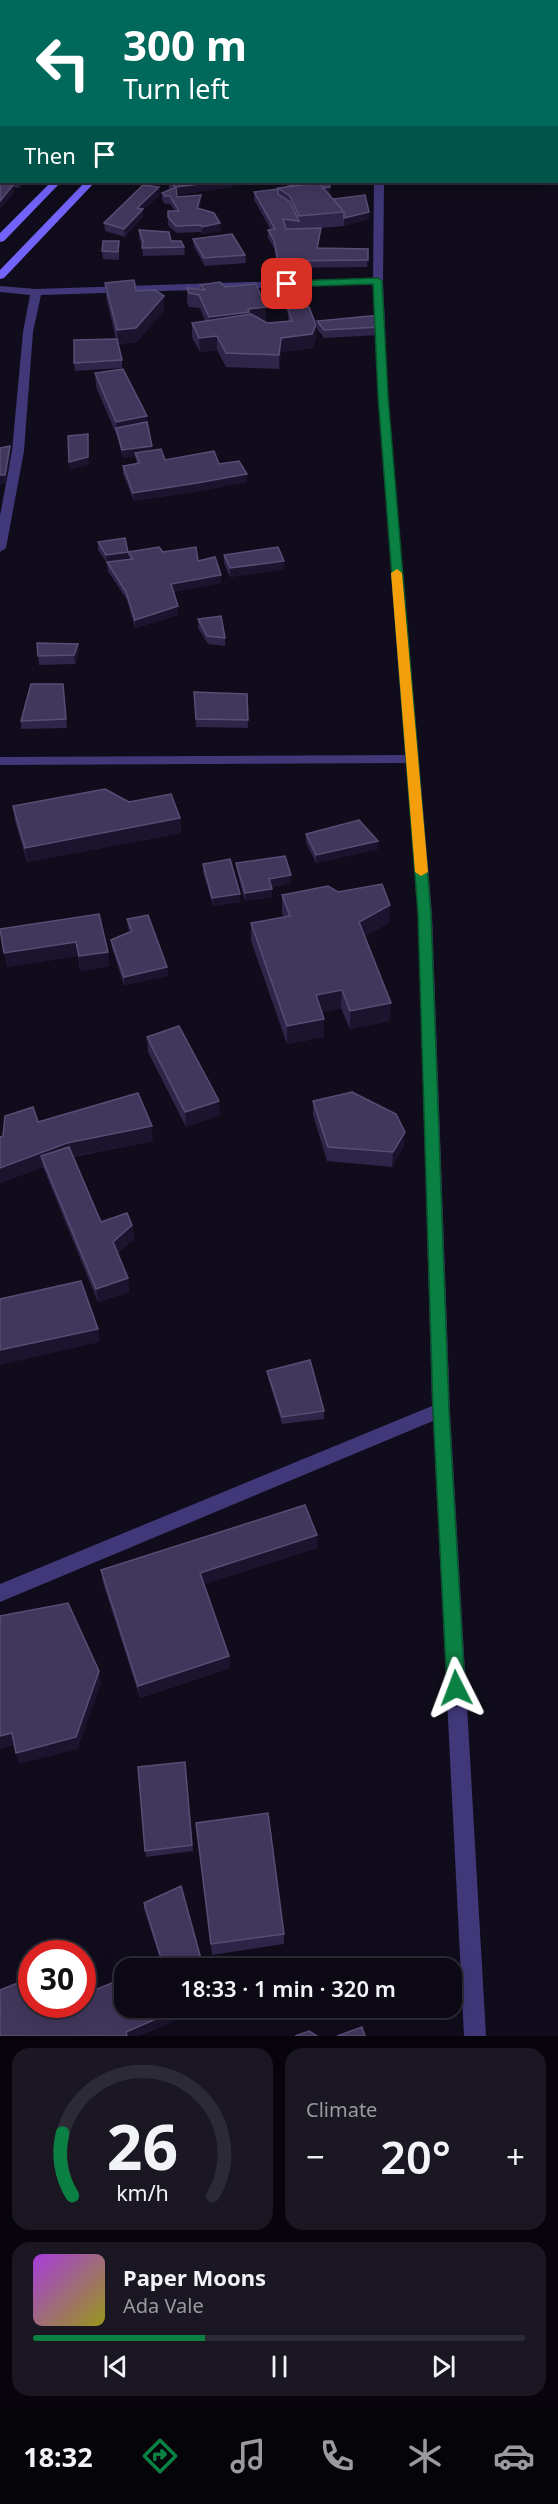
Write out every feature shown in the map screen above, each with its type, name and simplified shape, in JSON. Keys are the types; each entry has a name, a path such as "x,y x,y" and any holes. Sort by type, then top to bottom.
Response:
{"street":[{"path":"0,239 55,183"},
{"path":"0,276 89,183"},
{"path":"379,183 378,281 383,396 425,914 441,1410 475,2036"},
{"path":"0,289 36,292 378,281"},
{"path":"0,548 18,451 28,332 36,292"},
{"path":"0,761 412,759"},
{"path":"0,1593 441,1410"}],"building":[{"path":"0,183 13,185 0,201"},
{"path":"170,183 209,183 176,187"},
{"path":"303,183 319,183 285,187"},
{"path":"319,183 329,183 330,187 323,188"},
{"path":"319,183 344,212 299,216 290,196 278,188"},
{"path":"143,185 159,187 137,208 143,209 124,229 104,223"},
{"path":"176,187 177,197 201,195 197,208 214,213 220,223 202,227 201,225 176,226 168,217 168,211 179,211 170,196 162,193"},
{"path":"278,189 278,194 290,202 299,221 283,219 286,229 321,228 317,248 368,249 368,260 278,261 274,240 268,230 275,229 254,192"},
{"path":"365,195 369,212 344,218 344,212 333,199"},
{"path":"139,230 169,232 171,241 181,241 184,247 142,248 143,241"},
{"path":"232,234 245,255 204,258 193,239"},
{"path":"103,241 119,241 118,252 102,251"},
{"path":"134,280 136,291 155,290 164,296 136,328 117,330 105,283"},
{"path":"220,282 225,287 256,284 266,307 248,309 249,312 209,317 199,295 189,293 187,288 205,290 200,285"},
{"path":"279,289 305,289 307,307 290,309"},
{"path":"309,307 316,325 312,334 281,338 279,355 226,353 217,336 199,338 192,323 251,314 267,323 292,321 288,309"},
{"path":"380,315 380,327 324,330 317,321"},
{"path":"117,339 122,360 74,363 74,340"},
{"path":"123,369 147,416 116,422 95,373"},
{"path":"147,422 152,446 122,450 116,428"},
{"path":"88,434 88,457 69,462 68,436"},
{"path":"10,446 5,475 0,475 0,448"},
{"path":"161,449 165,460 214,451 219,464 239,461 247,474 133,493 123,466 140,463 135,453"},
{"path":"125,538 128,552 106,555 98,542"},
{"path":"159,547 163,552 196,547 198,561 215,557 221,575 171,584 178,606 135,620 126,592 107,562 133,559 128,552"},
{"path":"278,547 284,561 230,568 224,555"},
{"path":"221,616 225,638 207,636 198,619"},
{"path":"37,643 78,644 74,655 38,656"},
{"path":"31,684 63,684 66,719 21,721"},
{"path":"194,692 247,694 248,720 196,719"},
{"path":"105,789 129,802 171,794 180,818 25,848 13,806"},
{"path":"359,820 378,841 316,855 306,834"},
{"path":"285,856 291,875 269,879 272,889 245,893 236,863"},
{"path":"230,859 240,894 212,898 203,864"},
{"path":"382,884 390,905 359,922 391,1003 350,1011 342,990 316,995 324,1019 287,1026 251,923 290,916 282,895 328,886 338,892"},
{"path":"99,914 108,952 79,956 76,942 4,953 0,929"},
{"path":"148,915 167,967 124,977 111,940 132,931 127,919"},
{"path":"179,1026 219,1101 185,1112 147,1037"},
{"path":"352,1092 396,1114 405,1132 393,1152 328,1147 313,1101"},
{"path":"138,1093 152,1126 67,1143 0,1168 0,1137 3,1136 5,1116 33,1107 38,1122"},
{"path":"69,1147 101,1222 127,1213 132,1225 113,1242 128,1278 96,1289 41,1156"},
{"path":"81,1281 98,1329 0,1350 0,1299"},
{"path":"310,1360 324,1411 282,1417 267,1371"},
{"path":"305,1505 317,1535 200,1573 229,1656 138,1686 101,1570"},
{"path":"68,1603 99,1671 76,1737 16,1753 12,1733 0,1736 0,1616"},
{"path":"185,1762 192,1845 145,1851 138,1767"},
{"path":"268,1813 284,1934 211,1944 196,1823"},
{"path":"181,1886 201,1958 161,1958 144,1903"},
{"path":"114,1982 114,2018 158,2018 126,2032 127,2036 0,2036 0,1990 18,1983 18,2018 96,2018 96,1989"},
{"path":"362,2027 365,2036 337,2036"},
{"path":"309,2031 317,2036 295,2036"}],"slow traffic":[{"path":"397,573 421,872"}],"route":[{"path":"287,284 378,281 383,396 425,914 441,1410 456,1688"}]}
